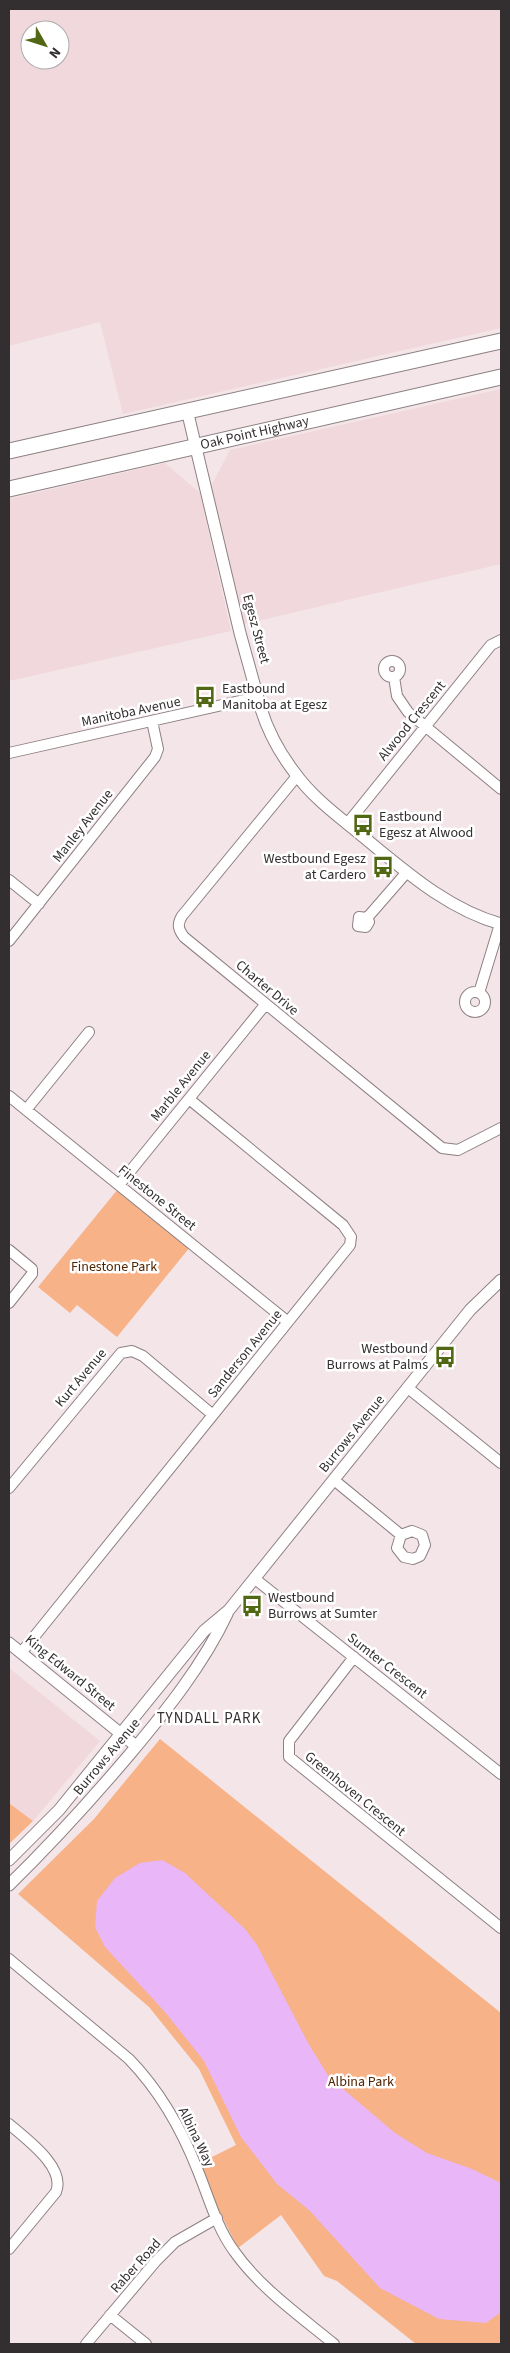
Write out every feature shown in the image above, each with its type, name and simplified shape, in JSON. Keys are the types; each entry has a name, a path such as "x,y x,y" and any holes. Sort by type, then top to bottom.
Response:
{"main road":[{"path":"9,451 501,341"},
{"name":"Oak Point Highway","path":"9,489 501,377"}],"street":[{"name":"Egesz Street","path":"187,410 240,633 265,721 298,776 319,800 407,872 454,904 501,924"},
{"name":"Alwood Crescent","path":"347,824 491,645 501,640"},
{"path":"394,677 397,696 401,704 424,727 501,789"},
{"name":"Manitoba Avenue","path":"9,754 258,697"},
{"name":"Manley Avenue","path":"9,941 155,757 158,749 152,721"},
{"name":"Charter Drive","path":"298,776 178,922 179,930 184,937 265,1005 442,1148 458,1150 501,1128"},
{"path":"367,918 407,872"},
{"path":"9,880 39,904"},
{"path":"479,993 501,924"},
{"name":"Marble Avenue","path":"119,1185 265,1005"},
{"path":"26,1110 90,1032"},
{"name":"Finestone Street","path":"9,1096 288,1322"},
{"name":"Sanderson Avenue","path":"21,1653 350,1244 348,1230 189,1099"},
{"path":"9,1250 32,1269 32,1274 9,1303"},
{"name":"Burrows Avenue","path":"9,1860 59,1810 120,1732 204,1631 229,1610 470,1310 501,1280"},
{"name":"Kurt Avenue","path":"9,1488 120,1353 132,1351 143,1356 213,1416"},
{"path":"408,1388 501,1463"},
{"path":"334,1480 401,1535"},
{"name":"Sumter Crescent","path":"255,1578 501,1774"},
{"name":"Burrows Avenue","path":"9,1885 58,1837 136,1746 210,1646 229,1610"},
{"name":"King Edward Street","path":"9,1643 136,1746"},
{"name":"Greenhoven Crescent","path":"354,1657 289,1741 289,1757 501,1928"},
{"name":"Albina Way","path":"9,1959 129,2059 144,2075 160,2096 182,2134 217,2218 234,2251 254,2275 274,2294 334,2344"},
{"path":"9,2124 52,2166 58,2175 60,2183 56,2192 9,2249"},
{"name":"Raber Road","path":"86,2344 156,2261 175,2242 217,2218"},
{"path":"110,2315 146,2344"}],"shaded area":[{"path":"9,9 501,9 501,328 123,414 100,322 9,346"},
{"path":"501,389 501,564 240,625 210,488 230,450"},
{"path":"165,463 200,493 231,631 9,681 9,499"},
{"path":"9,1668 100,1741 33,1821 9,1803"},
{"path":"162,1860 185,1873 245,1929 257,1945 308,2043 329,2077 395,2133 427,2153 472,2169 501,2183 501,2312 486,2323 439,2319 380,2288 309,2210 277,2184 241,2137 204,2061 165,2012 105,1947 95,1927 97,1901 115,1878 140,1863"}],"green space":[{"name":"Finestone Park","path":"118,1189 190,1247 117,1337 77,1305 70,1313 38,1287"},
{"name":"Albina Park","path":"160,1739 501,2013 501,2344 416,2344 337,2281 324,2276 281,2215 238,2248 196,2165 236,2145 199,2069 149,2007 18,1894 94,1819"},
{"path":"9,1803 33,1821 9,1844"}],"place":[{"name":"Eastbound Manitoba at Egesz","path":"205,697"},
{"name":"Eastbound Egesz at Alwood","path":"363,825"},
{"name":"Westbound Egesz at Cardero","path":"383,867"},
{"name":"Westbound Burrows at Palms","path":"445,1357"},
{"name":"Westbound Burrows at Sumter","path":"252,1606"}],"district":[{"name":"TYNDALL PARK","path":"209,1718"}]}
